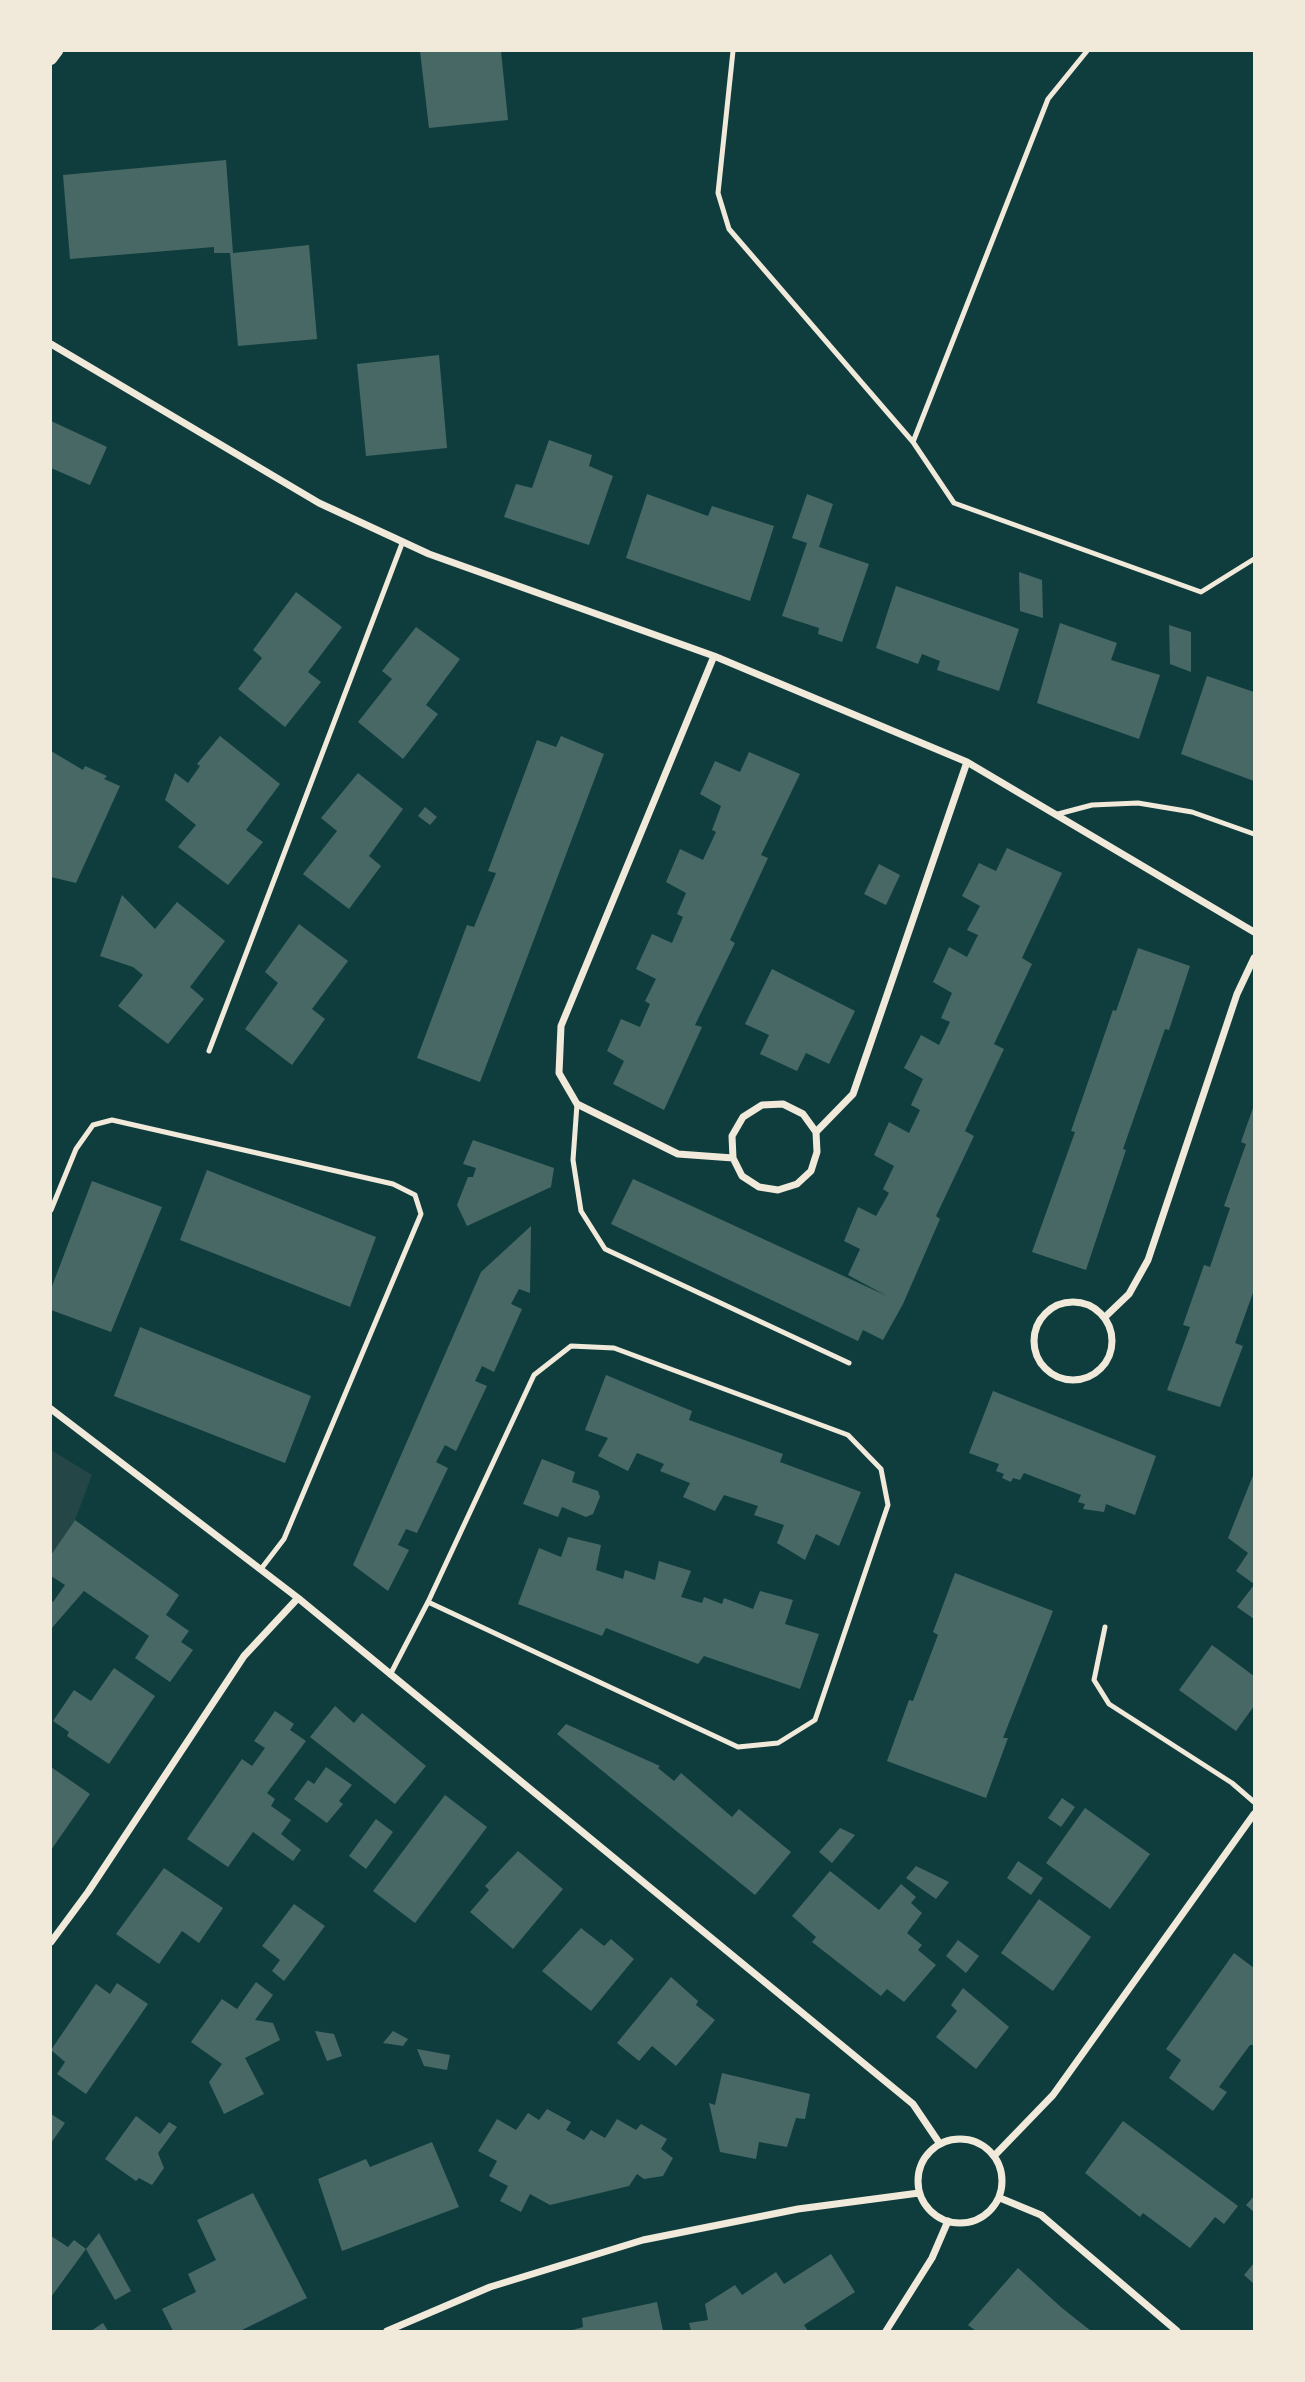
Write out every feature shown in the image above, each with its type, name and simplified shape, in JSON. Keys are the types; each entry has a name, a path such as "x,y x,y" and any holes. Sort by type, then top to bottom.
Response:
{"street":[{"path":"51,59 57,51"},
{"path":"51,344 319,503 429,554 714,656 967,762 1254,932"},
{"path":"714,656 561,1027 559,1073 577,1104 678,1154 733,1158"},
{"path":"816,1132 853,1094 967,762"},
{"path":"1105,1317 1129,1294 1148,1260 1237,994 1254,958"},
{"path":"783,1104 803,1114 816,1132 817,1152 811,1171 797,1184 778,1190 759,1187 742,1176 733,1158 732,1136 743,1117 762,1105 783,1104"},
{"path":"1084,1303 1105,1317 1113,1337 1109,1359 1091,1377 1066,1381 1044,1368 1034,1345 1040,1321 1049,1312 1059,1304 1084,1303"},
{"path":"51,1409 298,1598 913,2104 940,2144"},
{"path":"51,1942 88,1892 244,1656 298,1598"},
{"path":"995,2155 1053,2095 1254,1814"},
{"path":"954,2139 969,2139 983,2144 995,2155 1003,2183 1000,2198 983,2217 960,2223 948,2221 935,2215 919,2193 919,2170 930,2150 940,2144 954,2139"},
{"path":"387,2331 490,2287 643,2240 798,2209 919,2193"},
{"path":"1000,2198 1041,2215 1177,2331"},
{"path":"886,2331 932,2258 948,2221"}],"lane":[{"path":"733,51 718,193 729,229 913,442 954,503 1201,592 1254,559"},
{"path":"913,442 1048,99 1087,51"},
{"path":"209,1051 403,541"},
{"path":"1058,814 1092,805 1138,803 1192,812 1254,834"},
{"path":"577,1104 573,1160 581,1211 605,1250 849,1363"},
{"path":"51,1210 76,1149 93,1125 112,1120 393,1184 415,1195 421,1214 284,1539 261,1569"},
{"path":"390,1675 428,1602 534,1375 571,1346 614,1348 848,1435 881,1469 888,1505 815,1720 778,1743 737,1747 428,1602"},
{"path":"1105,1627 1094,1680 1109,1704 1232,1783 1254,1802"}],"shaded area":[{"path":"51,1450 92,1475 75,1520 51,1555"}],"building":[{"path":"420,51 501,51 508,120 429,128"},
{"path":"226,160 233,253 309,245 317,339 238,346 230,253 214,253 214,247 70,259 63,175"},
{"path":"439,355 447,448 366,456 357,364"},
{"path":"51,421 107,447 90,485 51,468"},
{"path":"549,440 592,455 589,466 613,476 589,545 504,517 516,484 532,488"},
{"path":"647,494 708,516 712,506 774,526 750,601 626,558"},
{"path":"807,494 833,504 819,547 869,564 842,642 818,634 819,628 782,616 807,543 792,538"},
{"path":"1019,572 1042,580 1043,618 1020,611"},
{"path":"896,586 1019,629 999,691 937,670 940,661 922,654 918,664 876,648"},
{"path":"296,592 342,627 308,672 321,682 285,727 238,689 262,658 253,650"},
{"path":"1060,623 1117,643 1111,660 1160,675 1139,739 1037,703"},
{"path":"1169,625 1191,632 1191,672 1170,664"},
{"path":"416,627 460,659 426,705 438,714 403,759 358,722 392,679 382,671"},
{"path":"1207,676 1254,692 1254,781 1181,754"},
{"path":"220,736 280,784 246,830 263,842 228,885 178,847 196,825 165,800 175,773 188,783 200,766 197,764"},
{"path":"561,736 604,754 480,1082 417,1058 467,925 474,927 496,873 488,871 537,740 556,747"},
{"path":"51,751 83,770 85,766 107,776 104,779 120,786 76,883 51,877"},
{"path":"749,752 800,774 761,855 768,858 730,940 735,943 695,1025 702,1027 664,1110 613,1084 624,1061 607,1051 621,1019 640,1027 650,1004 645,1001 656,979 636,969 652,934 672,943 683,917 677,914 686,893 666,882 680,849 703,860 716,832 712,830 721,806 700,794 715,761 740,772"},
{"path":"358,773 403,809 369,856 381,866 349,909 303,874 337,831 321,818"},
{"path":"425,807 437,817 430,825 418,816"},
{"path":"1007,848 1062,873 1022,958 1032,964 994,1044 1004,1049 965,1131 974,1136 936,1216 940,1219 903,1304 883,1340 863,1330 858,1341 611,1224 633,1179 887,1296 848,1275 860,1249 844,1241 858,1207 876,1216 889,1193 883,1189 894,1166 874,1155 889,1122 909,1133 920,1110 911,1105 923,1079 904,1068 921,1035 939,1045 950,1022 941,1018 952,993 933,982 949,947 967,957 978,935 967,930 980,906 962,896 979,863 996,871"},
{"path":"879,864 900,875 886,905 864,894"},
{"path":"122,895 155,929 177,902 225,941 190,987 204,999 168,1044 118,1006 143,975 133,967 100,956"},
{"path":"299,924 348,961 312,1009 325,1019 292,1065 245,1029 278,983 265,972"},
{"path":"1138,948 1190,966 1169,1030 1165,1029 1123,1149 1126,1150 1086,1270 1032,1252 1075,1132 1071,1131 1113,1010 1116,1011"},
{"path":"772,969 855,1011 829,1064 806,1053 797,1071 760,1054 769,1035 745,1024"},
{"path":"1254,1105 1254,1290 1235,1343 1243,1346 1220,1407 1167,1390 1190,1327 1183,1325 1204,1265 1210,1267 1230,1208 1224,1206 1246,1144 1241,1142"},
{"path":"473,1140 554,1168 551,1187 467,1226 457,1205 468,1177 473,1177 476,1168 463,1164"},
{"path":"207,1170 376,1237 350,1307 180,1240"},
{"path":"92,1181 162,1207 111,1332 51,1310 51,1289"},
{"path":"531,1226 530,1293 519,1289 511,1304 522,1309 494,1372 482,1366 475,1381 487,1386 456,1451 445,1445 436,1462 448,1468 417,1533 406,1529 398,1545 409,1550 388,1591 353,1565 481,1272"},
{"path":"140,1327 311,1396 285,1463 114,1396"},
{"path":"606,1375 692,1411 689,1420 783,1454 780,1462 861,1492 839,1546 816,1534 805,1560 777,1543 784,1525 754,1515 758,1506 724,1495 715,1511 683,1497 690,1483 660,1471 664,1464 637,1453 628,1471 598,1456 608,1438 585,1430"},
{"path":"993,1391 1156,1456 1135,1515 1106,1504 1104,1512 1083,1509 1085,1504 1078,1502 1081,1495 1024,1473 1020,1480 1013,1478 1011,1482 1002,1478 1004,1474 996,1471 999,1464 969,1453"},
{"path":"542,1459 575,1472 572,1482 598,1491 600,1497 593,1514 586,1517 562,1507 558,1517 523,1504"},
{"path":"1254,1473 1254,1584 1236,1571 1248,1553 1228,1538"},
{"path":"75,1520 179,1595 166,1615 189,1631 181,1642 193,1650 170,1682 135,1658 149,1636 84,1591 51,1629 51,1600 53,1602 65,1585 51,1576 51,1555"},
{"path":"568,1537 601,1545 596,1570 623,1579 625,1570 655,1580 659,1561 691,1571 681,1597 702,1603 704,1597 722,1604 724,1598 753,1609 760,1591 793,1600 785,1624 819,1634 800,1689 704,1656 698,1664 606,1628 602,1636 518,1604 539,1548 561,1557"},
{"path":"955,1573 1053,1611 1003,1738 1008,1738 986,1798 887,1761 909,1700 913,1701 938,1635 933,1632"},
{"path":"1254,1585 1254,1619 1237,1607"},
{"path":"1212,1645 1254,1676 1254,1706 1236,1731 1179,1690"},
{"path":"114,1668 155,1696 109,1764 67,1736 69,1732 53,1721 74,1690 91,1701"},
{"path":"335,1706 354,1723 362,1713 426,1766 395,1804 310,1737"},
{"path":"275,1711 294,1724 290,1730 306,1741 267,1793 275,1799 271,1806 291,1820 281,1834 301,1850 293,1861 253,1832 228,1867 187,1839 242,1759 252,1766 265,1748 254,1741"},
{"path":"566,1724 660,1766 658,1768 674,1781 681,1773 732,1817 739,1809 791,1852 755,1895 557,1734"},
{"path":"51,1767 90,1794 51,1850"},
{"path":"326,1767 352,1785 339,1801 343,1804 327,1823 294,1799 308,1780 314,1784"},
{"path":"445,1795 487,1827 415,1923 373,1891"},
{"path":"1062,1798 1075,1807 1061,1827 1048,1818"},
{"path":"1085,1808 1150,1854 1110,1909 1046,1863"},
{"path":"376,1819 393,1832 366,1869 349,1856"},
{"path":"840,1828 855,1835 832,1863 819,1852"},
{"path":"518,1851 563,1889 513,1949 470,1912 489,1890 485,1886"},
{"path":"1018,1861 1043,1878 1031,1895 1007,1878"},
{"path":"916,1866 949,1882 936,1899 906,1878"},
{"path":"164,1868 223,1908 199,1943 182,1931 159,1964 116,1934"},
{"path":"830,1871 879,1910 901,1884 916,1897 911,1903 922,1913 907,1933 922,1945 918,1950 936,1965 904,2002 887,1989 881,1996 812,1942 816,1937 792,1916"},
{"path":"1039,1899 1091,1937 1053,1991 1001,1953"},
{"path":"294,1904 325,1926 284,1981 272,1971 280,1960 262,1946"},
{"path":"581,1928 604,1946 611,1939 634,1959 591,2011 542,1971"},
{"path":"958,1940 979,1956 966,1973 946,1956"},
{"path":"1234,1953 1254,1968 1254,2045 1250,2045 1219,2087 1227,2092 1213,2111 1169,2078 1181,2060 1166,2049"},
{"path":"671,1977 698,2001 696,2005 715,2020 676,2066 652,2046 639,2061 617,2043"},
{"path":"256,1982 273,1995 255,2020 273,2023 280,2040 245,2058 264,2094 224,2114 209,2082 222,2064 191,2042 222,1999 237,2009"},
{"path":"117,1983 148,2004 86,2094 57,2074 65,2062 51,2050 96,1984 110,1994"},
{"path":"963,1988 1009,2027 976,2069 936,2037 957,2011 951,2005"},
{"path":"315,2031 334,2034 342,2056 327,2061"},
{"path":"393,2031 408,2039 403,2046 383,2043"},
{"path":"417,2049 450,2055 447,2070 424,2066"},
{"path":"722,2073 810,2094 805,2119 796,2118 787,2147 759,2142 756,2159 720,2152 709,2103 715,2105"},
{"path":"547,2109 571,2122 566,2130 584,2140 591,2130 605,2138 617,2119 636,2130 641,2124 667,2139 661,2149 673,2158 663,2176 644,2179 637,2174 629,2186 550,2205 530,2194 521,2212 500,2201 508,2186 489,2176 497,2161 478,2151 497,2119 516,2130 528,2113 539,2120"},
{"path":"51,2114 65,2123 51,2143"},
{"path":"136,2116 160,2134 169,2122 177,2127 158,2153 164,2168 152,2185 139,2178 136,2181 105,2159"},
{"path":"1123,2121 1238,2206 1224,2224 1215,2217 1190,2248 1143,2213 1140,2217 1085,2173"},
{"path":"432,2142 459,2207 342,2251 318,2179 366,2159 370,2167"},
{"path":"253,2193 307,2298 240,2331 173,2331 162,2309 196,2292 188,2274 216,2260 197,2220"},
{"path":"1254,2196 1254,2212 1246,2205"},
{"path":"99,2233 131,2291 115,2300 86,2249"},
{"path":"51,2236 68,2247 74,2240 86,2249 51,2297"},
{"path":"831,2254 855,2292 804,2325 808,2331 691,2331 689,2323 708,2320 705,2304 735,2285 742,2295 776,2272 784,2284"},
{"path":"1254,2263 1254,2284 1244,2275"},
{"path":"1018,2268 1091,2331 976,2331 968,2325"},
{"path":"657,2302 663,2331 569,2331 583,2327 582,2318"},
{"path":"103,2323 108,2331 91,2331"}]}
